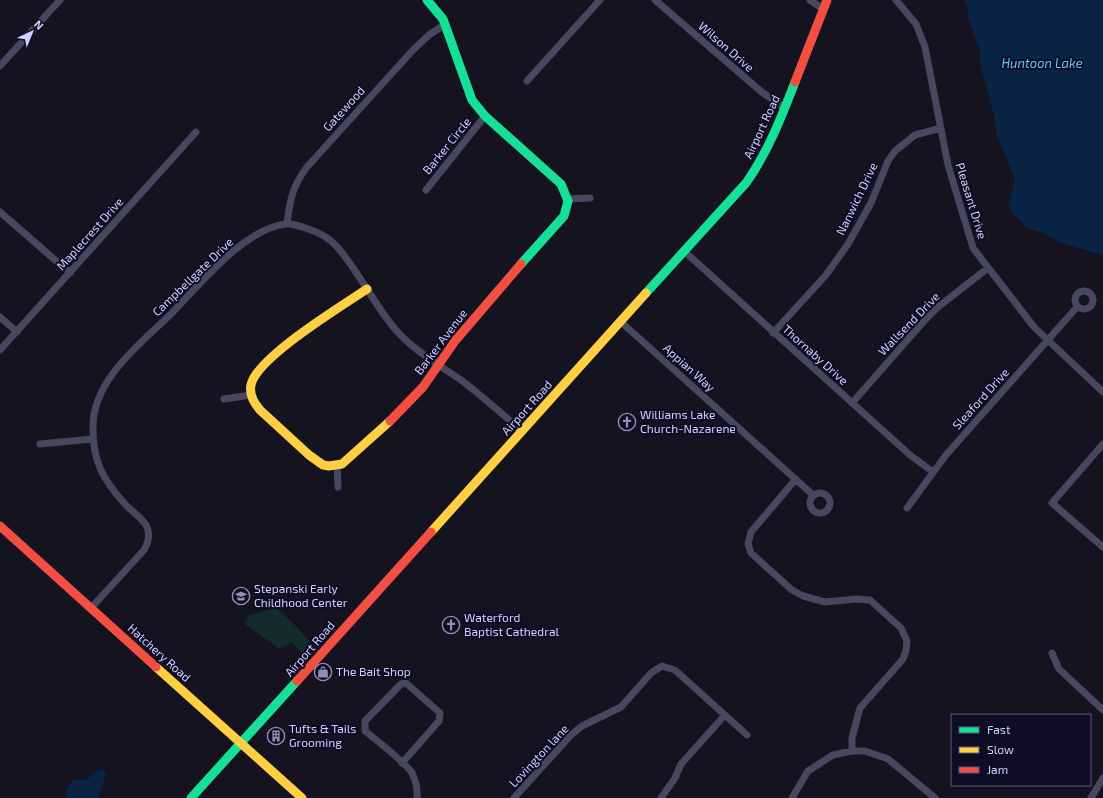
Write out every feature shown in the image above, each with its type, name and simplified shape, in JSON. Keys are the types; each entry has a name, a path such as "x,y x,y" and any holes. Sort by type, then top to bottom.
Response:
{"street":[{"path":"428,0 443,19 472,100 485,116 560,184 568,199 590,198"},
{"path":"527,81 600,0"},
{"name":"Wilson Drive","path":"655,0 763,94 785,108"},
{"path":"810,0 824,9"},
{"name":"Airport Road","path":"191,798 685,252 754,172 769,147 827,0"},
{"name":"Pleasant Drive","path":"896,0 906,11 921,35 929,61 948,166 973,248 1034,327 1047,341 1103,392"},
{"path":"0,66 56,1"},
{"name":"Gatewood","path":"287,224 290,199 296,181 307,167 413,50 429,35 444,25"},
{"name":"Barker Circle","path":"426,190 485,116"},
{"name":"Nanwich Drive","path":"773,333 826,275 848,244 870,202 888,161 895,151 915,135 942,128"},
{"name":"Maplecrest Drive","path":"0,350 196,132"},
{"name":"Barker Avenue","path":"337,465 342,464 382,429 423,387 455,341 564,216 568,199"},
{"path":"0,212 70,273"},
{"name":"Campbellgate Drive","path":"91,608 144,550 148,543 149,534 146,526 123,502 102,472 95,457 93,418 100,394 123,362 240,246 264,230 287,224 300,226 322,234 330,239 351,265 396,330 411,346 467,385 522,431"},
{"name":"Thornaby Drive","path":"685,252 910,455 933,472"},
{"name":"Wallsend Drive","path":"852,403 938,307 988,268"},
{"path":"338,486 337,465 323,465 309,455 260,410 251,395 250,384 254,375 262,367 301,334 367,289"},
{"name":"Sleaford Drive","path":"907,508 933,472 1076,307"},
{"path":"0,317 17,332"},
{"name":"Appian Way","path":"621,322 813,495"},
{"path":"224,399 251,395"},
{"path":"40,444 93,439"},
{"path":"1103,444 1052,503 1103,547"},
{"path":"796,479 751,532 748,544 751,553 792,590 803,596 825,602 856,599 870,600 902,628 906,641 906,651 903,659 860,708 852,738 852,751"},
{"name":"Hatchery Road","path":"0,526 302,798"},
{"path":"1052,653 1059,669 1103,710"},
{"name":"Lovington lane","path":"516,797 570,736 582,726 621,707 651,673 662,666 675,670 747,735"},
{"path":"402,763 439,721 440,713 406,683 401,684 365,721 365,731 411,771 416,781 417,798"},
{"path":"661,798 675,778 681,764 725,715"},
{"path":"792,798 808,771 833,755 852,751 865,751 888,759 935,798"},
{"path":"1091,798 1103,778"}],"green space":[{"path":"276,608 293,623 312,644 303,655 292,642 278,648 246,625 245,621 250,615"}],"water":[{"name":"Huntoon Lake","path":"963,0 1103,0 1103,255 1058,242 1044,233 1029,229 1015,216 1008,206 1015,179 997,136 994,116 980,64 980,51 968,19 968,6"},
{"path":"104,769 106,775 98,798 65,798 69,785 74,780 86,780 98,770"}],"traffic: fast":[{"path":"427,0 443,19 472,100 485,116 561,184 568,201 564,216 521,264"},
{"path":"646,293 746,183 767,147 795,82"},
{"path":"191,798 297,681"}],"traffic: slow":[{"path":"367,289 321,319 268,361 256,374 251,385 251,395 260,410 309,455 323,465 329,466 342,464 390,421"},
{"path":"431,532 646,293"},
{"path":"156,667 302,798"}],"traffic: jam":[{"path":"795,82 827,0"},
{"path":"390,421 423,387 455,341 521,264"},
{"path":"0,526 156,667"},
{"path":"297,681 431,532"}],"place":[{"name":"Williams Lake Church-Nazarene","path":"627,422"},
{"name":"Stepanski Early Childhood Center","path":"241,596"},
{"name":"Waterford Baptist Cathedral","path":"451,625"},
{"name":"The Bait Shop","path":"323,672"},
{"name":"Tufts & Tails Grooming","path":"276,736"}]}
